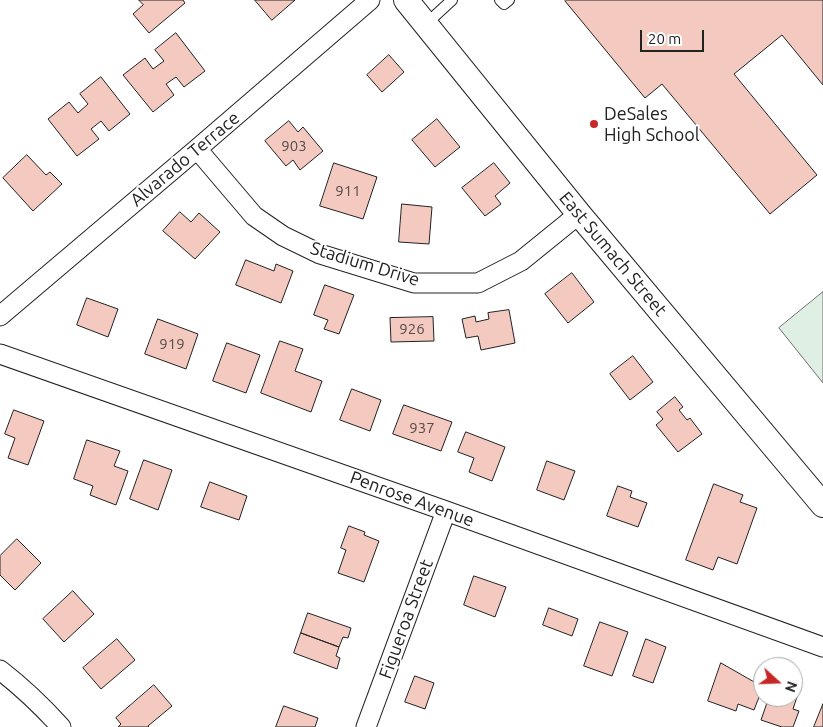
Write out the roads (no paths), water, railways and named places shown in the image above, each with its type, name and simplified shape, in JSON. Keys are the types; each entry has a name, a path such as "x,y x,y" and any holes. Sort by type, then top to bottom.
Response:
{"street":[{"name":"Alvarado Terrace","path":"0,316 370,0"},
{"name":"East Sumach Street","path":"406,0 579,214 823,505"},
{"name":"Stadium Drive","path":"197,149 254,216 283,236 320,254 414,283 478,283 521,261 579,214"},
{"name":"Penrose Avenue","path":"0,354 446,511 823,647"},
{"name":"Figueroa Street","path":"366,727 446,511"},
{"path":"0,670 24,689 61,727"}],"lane":[{"path":"426,24 452,0"},
{"path":"500,0 504,4 509,0"}],"place":[{"name":"DeSales High School","path":"594,124"}]}
